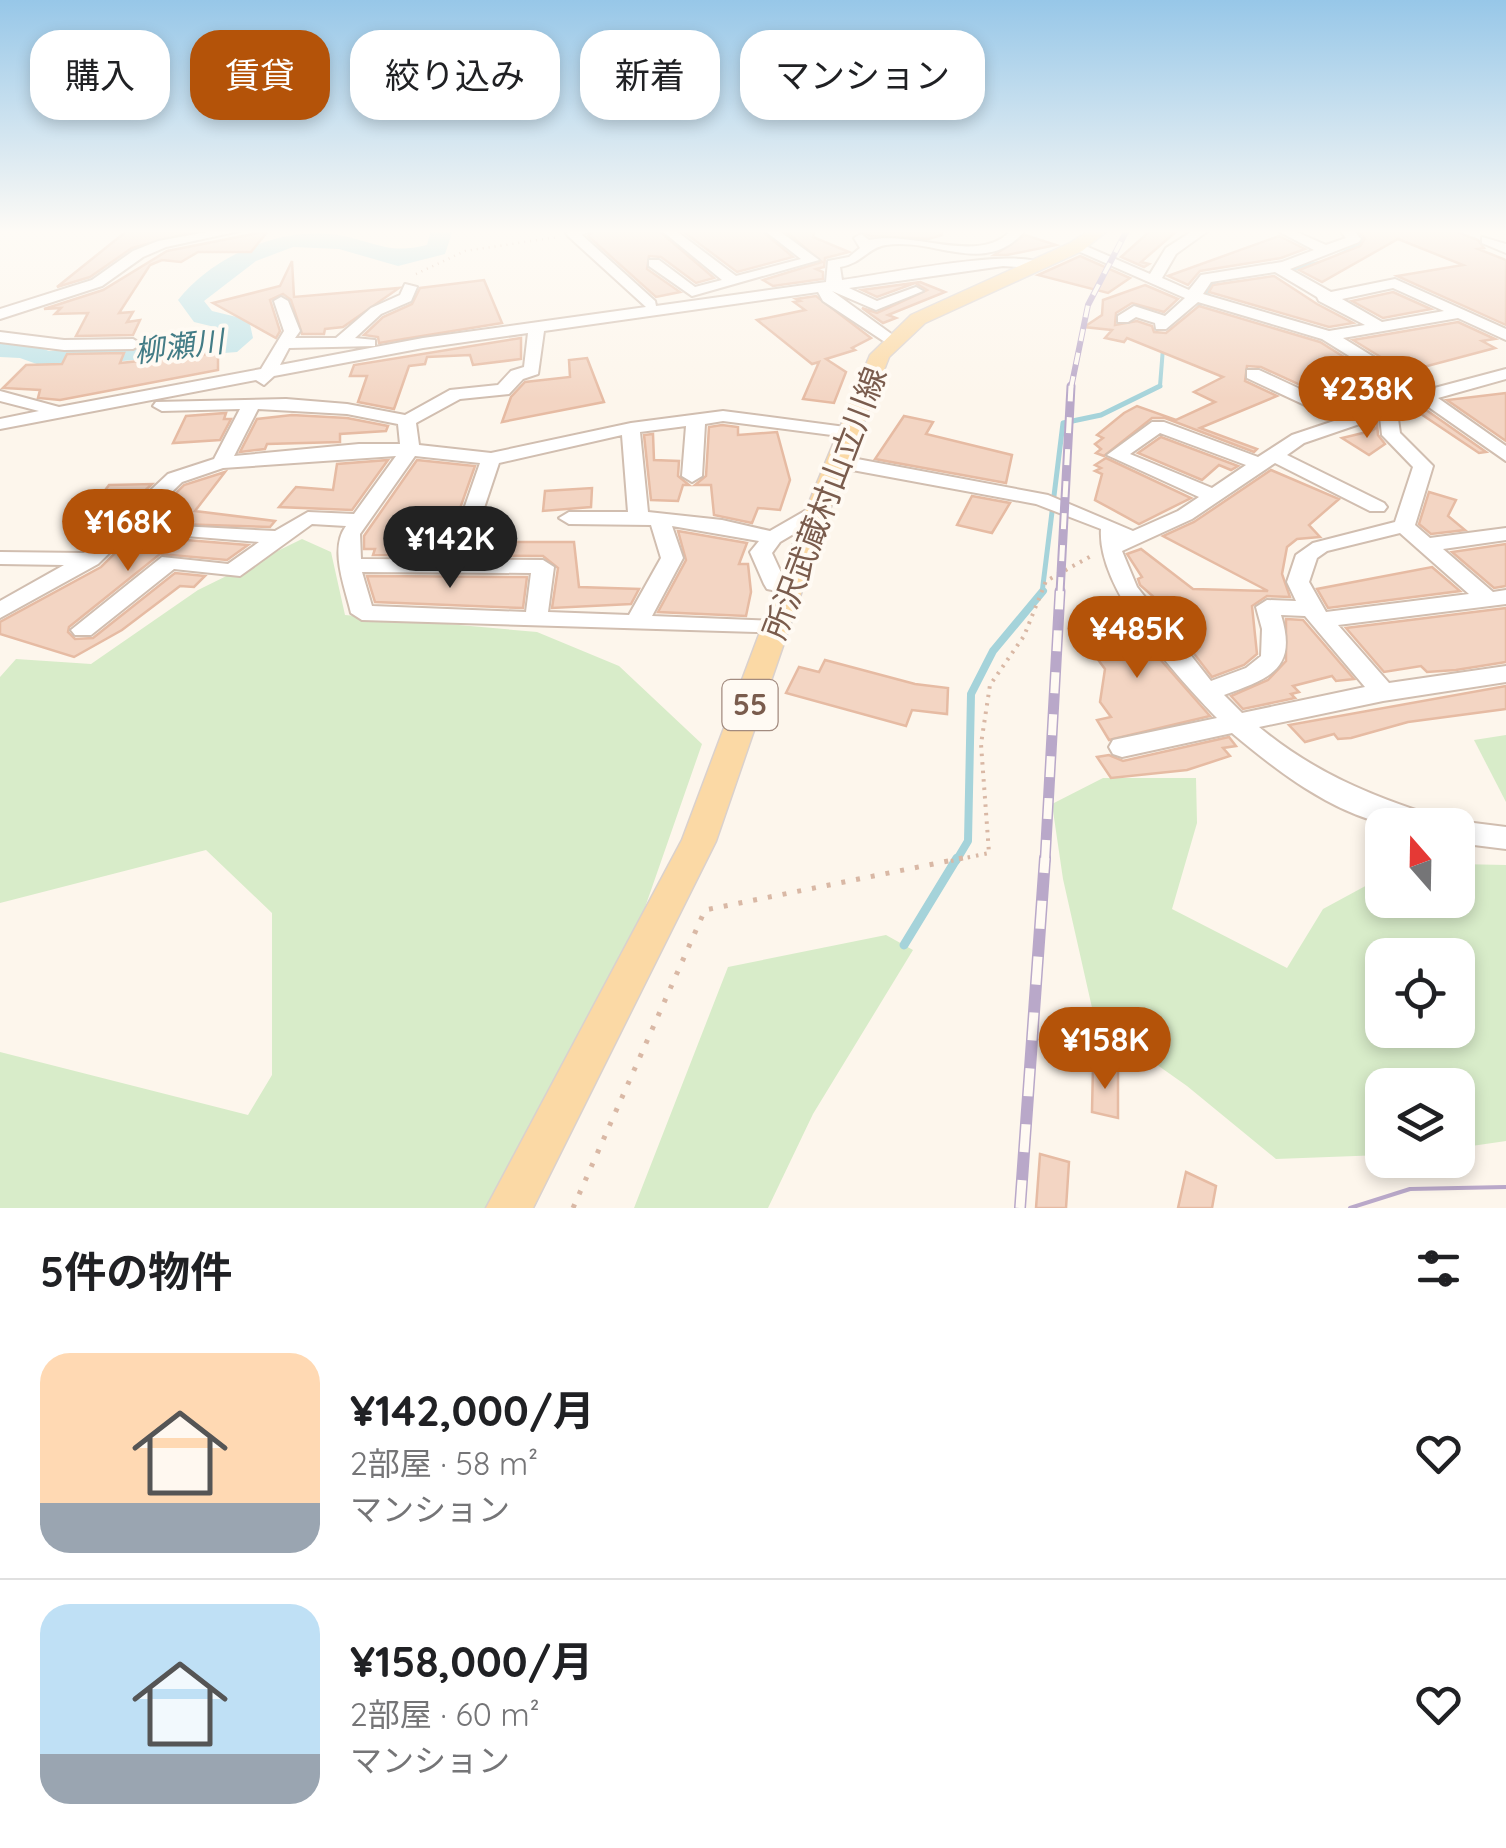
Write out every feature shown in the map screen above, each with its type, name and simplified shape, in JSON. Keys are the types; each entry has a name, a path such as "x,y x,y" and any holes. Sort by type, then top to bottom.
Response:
{"main road":[{"name":"所沢武蔵村山立川線","path":"509,1208 699,840 779,628 816,512 880,356 891,341 928,313 987,286"}],"street":[{"path":"0,314 89,286"},
{"path":"628,286 646,307"},
{"path":"685,286 692,292"},
{"path":"646,307 713,286"},
{"path":"0,424 423,343 646,307 818,286"},
{"path":"829,286 828,298 891,341"},
{"path":"832,286 876,306 916,290"},
{"path":"1166,286 1328,336 1426,396 1506,455"},
{"path":"1123,319 1134,312 1163,324 1187,307 1199,286"},
{"path":"1305,286 1383,329"},
{"path":"1324,298 1379,286"},
{"path":"1403,286 1506,336"},
{"path":"340,343 376,310 406,298 410,287"},
{"path":"221,463 248,403 270,373 292,331 281,302"},
{"path":"1328,336 1461,312"},
{"path":"0,396 68,411 248,403 356,407 408,421 456,394 503,390 517,374 532,370 536,325"},
{"path":"0,336 64,346 133,344"},
{"path":"282,344 423,343"},
{"path":"1253,374 1356,422"},
{"path":"0,611 90,559 175,478 221,463 359,450 410,450 492,459 631,428 723,416 1041,499 1110,538 1143,533 1214,496 1298,439 1506,374"},
{"path":"1388,410 1392,436 1423,466 1404,526"},
{"path":"692,476 696,418"},
{"path":"408,421 410,450 350,534 350,565 362,613 779,628"},
{"path":"1214,496 1116,455 1158,426 1269,460 1378,507"},
{"path":"631,428 648,517 672,558 638,620"},
{"path":"465,535 492,459"},
{"path":"792,587 775,584 760,552 773,538 816,512"},
{"path":"569,518 648,517 729,525 773,538"},
{"path":"83,630 170,562 232,571 308,518 359,520"},
{"path":"1404,526 1497,598"},
{"path":"1383,692 1298,591 1299,574 1306,555 1320,547 1404,526"},
{"path":"186,530 280,538"},
{"path":"1425,545 1506,534"},
{"path":"1110,538 1111,564 1204,693 1236,725 1296,772 1376,808"},
{"path":"0,558 90,559"},
{"path":"350,565 543,567 536,618"},
{"path":"0,588 40,588"},
{"path":"1204,693 1245,677 1275,658 1280,644 1267,607 1316,614 1497,598"},
{"path":"1122,747 1383,692 1506,674"},
{"path":"1475,834 1506,838"}],"path":[{"path":"574,1208 705,910 989,853 982,711 990,684 1028,628 1040,586 1049,572 1110,538"}],"green space":[{"path":"302,539 331,552 345,615 537,632 619,666 702,744 642,916 488,1208 0,1208 0,1052 248,1115 272,1075 272,913 206,850 0,903 0,677 16,659 91,664 198,590"},
{"path":"1506,735 1506,802 1474,740"},
{"path":"1103,778 1196,778 1197,823 1172,909 1287,968 1323,909 1365,886 1365,918 1475,918 1475,864 1506,865 1506,1141 1475,1146 1475,1068 1365,1068 1365,1156 1276,1159 1187,1086 1095,1021 1063,879 1052,804"},
{"path":"886,935 913,950 813,1114 768,1208 634,1208 728,967"}],"building":[{"path":"136,286 119,313 133,312 127,322 140,320 133,335 76,336 88,313 55,314 61,308 44,309 103,290"},
{"path":"279,286 293,286 294,297 399,288 343,327 325,329 324,334 302,334 291,300 283,294 270,300 280,331 276,338 213,303"},
{"path":"487,286 502,323 379,343 378,337 364,335 383,317 412,304 420,288"},
{"path":"644,286 672,286 680,292 656,297"},
{"path":"888,286 906,286 877,297 862,290"},
{"path":"921,286 945,292 888,315 896,318 883,323 862,308 877,313 927,290"},
{"path":"1082,286 1118,286 1108,293"},
{"path":"1148,286 1178,299 1164,312 1132,303 1116,313 1115,325 1137,321 1152,326 1154,332 1166,333 1199,306 1320,342 1379,379 1322,395 1261,367 1247,366 1245,381 1277,396 1200,428 1257,449 1254,452 1165,418 1152,418 1104,456 1096,453 1101,449 1095,444 1103,438 1097,435 1124,413 1137,406 1176,420 1215,402 1194,392 1223,377 1127,338 1124,342 1105,338 1112,330 1084,327 1102,315 1103,300"},
{"path":"1212,286 1290,286 1353,323 1329,327 1209,292"},
{"path":"1420,286 1506,286 1506,325"},
{"path":"1393,292 1431,309 1383,318 1352,301"},
{"path":"816,296 871,338 852,348 855,350 826,359 846,372 834,403 803,399 819,362 812,364 757,320 805,310 794,302 800,301 796,299"},
{"path":"1458,322 1495,339 1482,341 1495,348 1405,372 1353,340"},
{"path":"521,338 521,359 473,365 470,355 427,357 425,364 409,366 394,409 358,402 367,376 350,376 354,365"},
{"path":"124,353 120,363 218,353 218,370 60,400 38,398 40,390 3,388 26,365 62,364 67,354"},
{"path":"587,358 604,402 502,422 511,397 525,382 570,377 569,360"},
{"path":"1506,393 1506,441 1447,400"},
{"path":"1422,407 1486,452 1479,453 1415,410"},
{"path":"226,413 224,419 231,419 220,440 173,443 186,416"},
{"path":"292,415 347,418 388,426 386,431 340,434 340,442 267,444 265,449 240,452 257,419"},
{"path":"904,416 933,422 926,434 1012,455 1006,483 875,459"},
{"path":"1377,422 1378,435 1385,444 1369,455 1342,438 1371,431 1376,428 1370,425"},
{"path":"709,427 738,427 738,435 777,432 790,480 780,510 758,508 752,523 714,515 711,485 695,485 706,476"},
{"path":"653,434 654,460 679,461 678,476 689,485 683,485 678,501 651,500 644,435"},
{"path":"1161,437 1238,466 1231,470 1219,465 1202,480 1138,453"},
{"path":"1106,458 1191,498 1139,524 1095,500 1102,474 1095,471 1101,468 1095,465"},
{"path":"388,460 352,510 279,507 296,487 333,490 337,464"},
{"path":"417,460 475,466 451,534 457,542 574,542 579,587 639,589 631,604 552,608 558,568 543,556 373,555 375,549 364,549 364,536"},
{"path":"1271,470 1339,499 1309,525 1320,537 1297,539 1287,547 1282,574 1290,597 1267,596 1252,606 1257,654 1244,665 1212,677 1165,616 1179,619 1140,585 1138,579 1142,577 1127,554 1141,549 1193,589 1268,591 1163,536 1194,522"},
{"path":"225,472 195,511 275,521 270,527 176,524 172,531 186,540 248,545 227,560 160,554 69,627 68,632 75,639 93,638 175,573 205,576 194,587 180,586 122,630 74,657 0,634 0,622 101,567 184,485"},
{"path":"152,484 118,516 85,517 109,485"},
{"path":"592,488 591,507 543,511 545,491"},
{"path":"1429,492 1456,500 1448,516 1465,530 1431,534 1419,524"},
{"path":"972,496 1010,503 992,533 957,525"},
{"path":"678,531 747,543 739,564 748,564 751,592 746,616 658,612 686,560"},
{"path":"1506,544 1506,586 1494,588 1452,552"},
{"path":"1432,567 1460,591 1328,608 1317,589"},
{"path":"367,576 527,577 523,608 375,602"},
{"path":"1094,605 1124,610 1159,658 1210,716 1109,740 1097,720 1111,717 1100,702 1105,669 1096,657 1104,650 1093,634"},
{"path":"1506,608 1506,662 1456,670 1427,672 1421,666 1384,672 1346,628"},
{"path":"1286,619 1303,620 1354,679 1336,681 1332,676 1293,686 1299,692 1291,694 1295,698 1243,709 1231,696 1268,680 1286,661"},
{"path":"825,660 915,684 948,688 947,714 912,710 906,726 786,693 799,667 819,672"},
{"path":"1506,686 1506,709 1408,722 1351,738 1338,739 1334,734 1305,742 1289,725"},
{"path":"1229,737 1236,746 1223,748 1230,756 1187,770 1111,778 1097,757 1109,755 1123,761"},
{"path":"1093,1065 1118,1071 1118,1118 1092,1112"},
{"path":"1040,1154 1069,1162 1066,1208 1036,1208"},
{"path":"1186,1172 1216,1186 1212,1208 1178,1208"}],"waterway":[{"name":"柳瀬川","path":"0,349 25,350 45,359 228,346 240,338 240,325 203,317 190,300 208,286"},
{"path":"1196,311 1212,286"},
{"path":"1160,386 1163,348"},
{"path":"1042,592 1063,423 1101,415 1160,386"},
{"path":"1156,388 1160,386"},
{"path":"956,861 968,841 971,694 993,651 1042,592"},
{"path":"904,945 957,858"}],"tram line":[{"path":"1350,1208 1410,1189 1506,1187"}],"railway":[{"path":"1071,388 1088,305 1098,286"},
{"path":"1060,593 1071,386"},
{"path":"1045,861 1060,591"},
{"path":"1020,1208 1045,858"}]}
